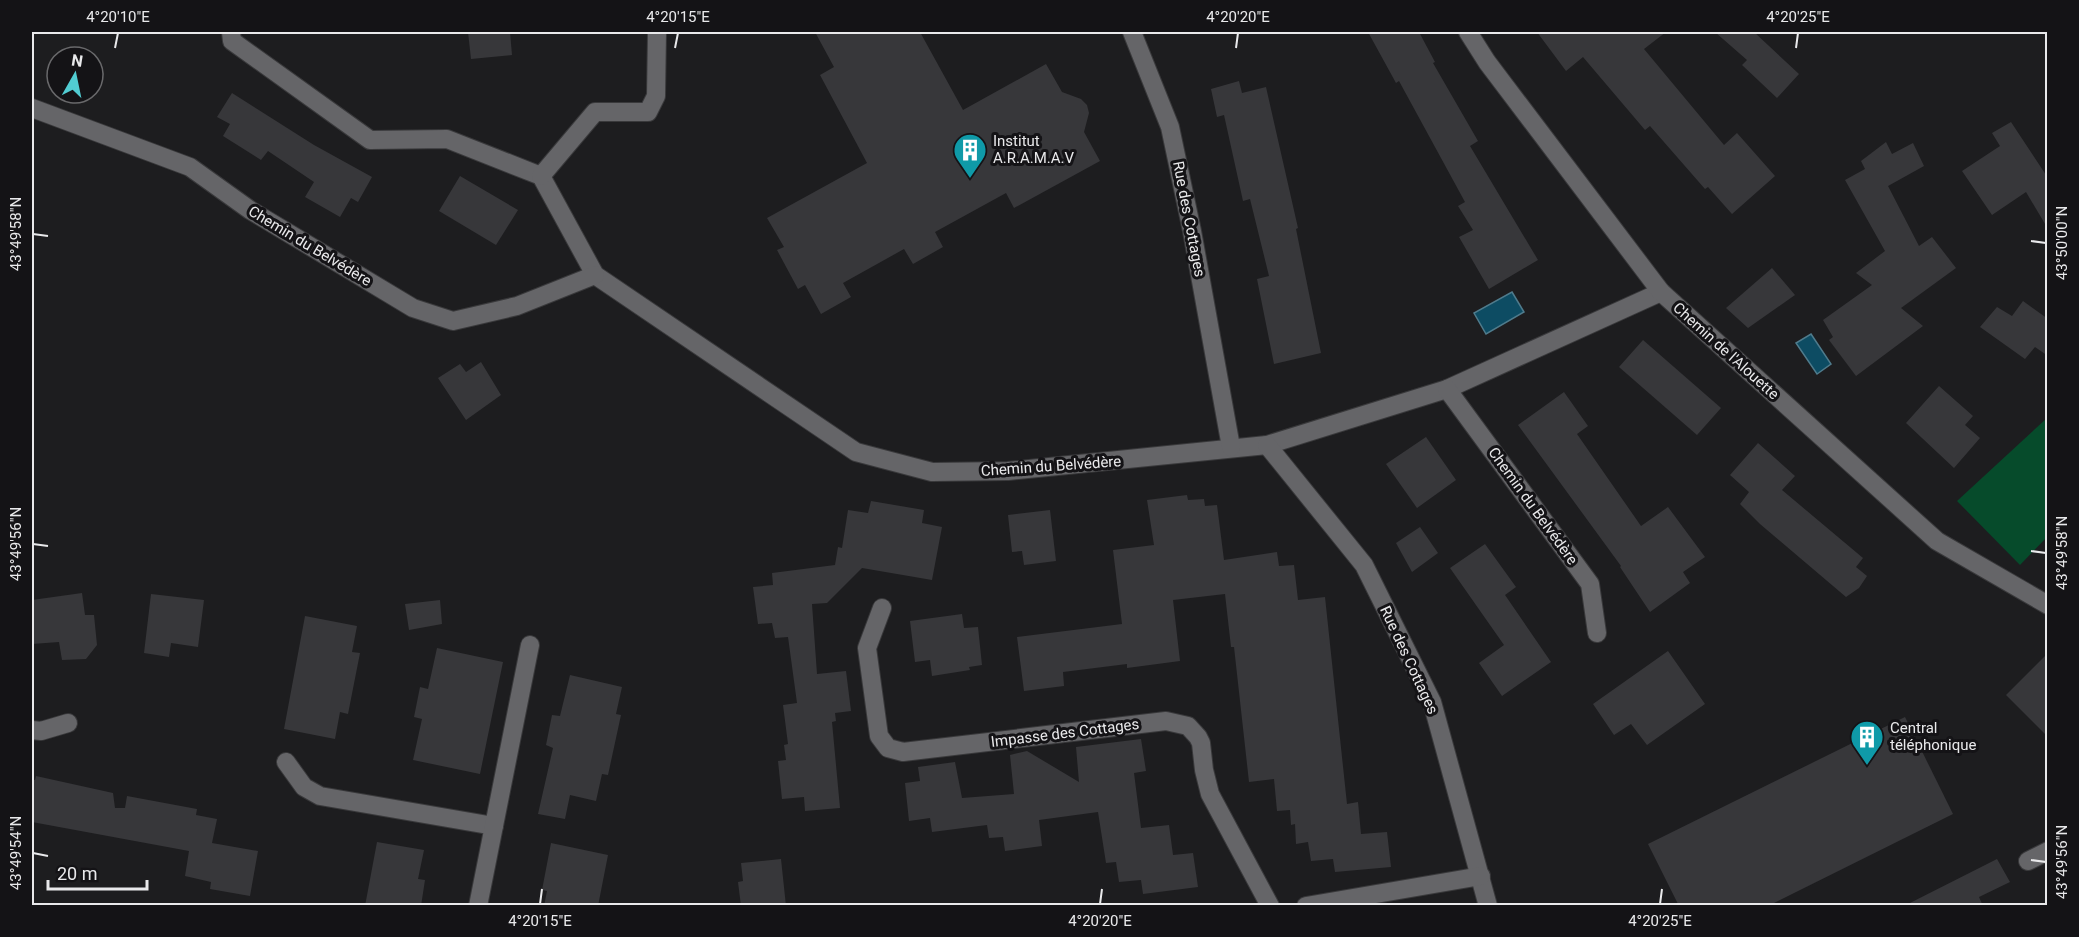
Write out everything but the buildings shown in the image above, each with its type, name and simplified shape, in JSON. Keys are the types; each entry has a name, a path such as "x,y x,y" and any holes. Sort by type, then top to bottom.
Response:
{"street":[{"path":"231,32 232,41 370,140 447,139 541,176 595,112 648,112 656,96 657,32"},
{"name":"Rue des Cottages","path":"1132,32 1170,127 1192,231 1231,447"},
{"name":"Chemin de l'Alouette","path":"1468,32 1486,63 1661,292 1937,541 2048,605"},
{"name":"Chemin du Belvédère","path":"32,108 190,167 250,210 413,308 453,321 517,306 596,275"},
{"name":"Chemin du Belvédère","path":"541,176 596,275 856,452 932,472 1008,471 1267,445 1447,389 1661,292"},
{"name":"Chemin du Belvédère","path":"1447,389 1590,584 1597,633"},
{"name":"Rue des Cottages","path":"1267,445 1364,564 1432,702 1488,906"},
{"name":"Impasse des Cottages","path":"882,608 867,648 879,736 888,748 903,752 1166,721 1181,723 1194,730 1201,743 1204,771 1210,794 1270,906"},
{"path":"478,906 530,645"},
{"path":"32,730 41,731 68,723"},
{"path":"286,762 304,787 320,796 494,826"},
{"path":"2028,861 2048,851"},
{"path":"1306,906 1481,876"}],"green space":[{"path":"2047,418 2047,537 2020,565 1957,501"}],"water":[{"path":"1512,292 1524,312 1486,334 1474,313"},
{"path":"1811,334 1831,364 1817,374 1796,343"}],"place":[{"name":"Institut A.R.A.M.A.V","path":"970,179"},
{"name":"Central téléphonique","path":"1867,766"}]}
